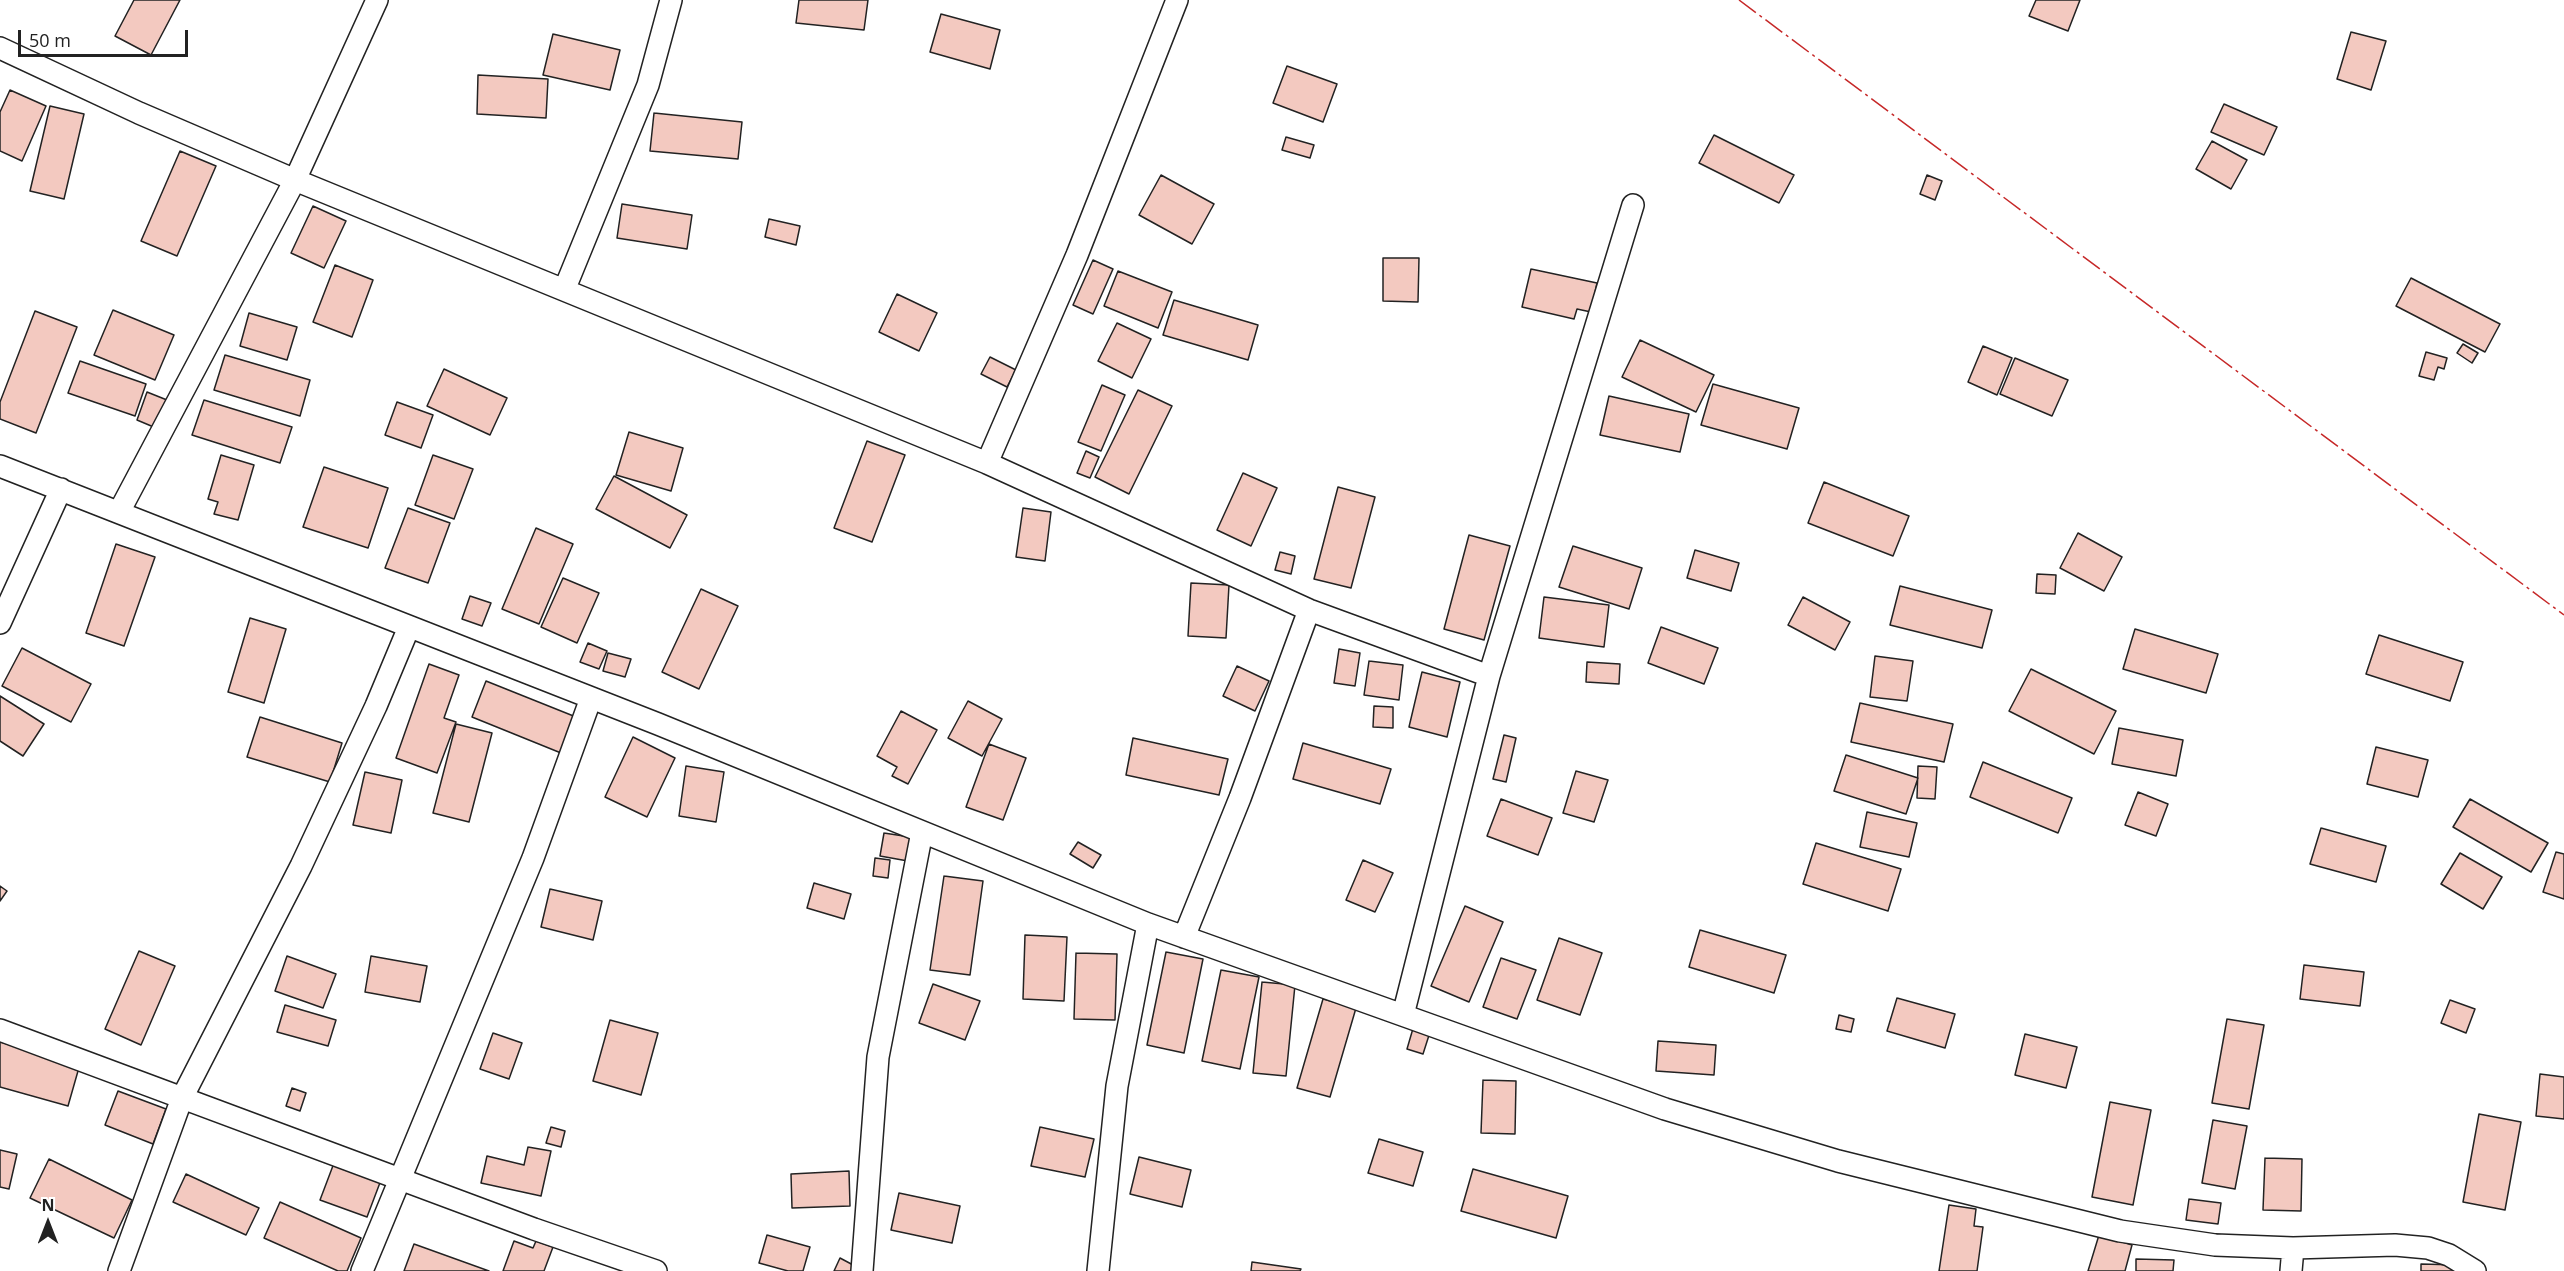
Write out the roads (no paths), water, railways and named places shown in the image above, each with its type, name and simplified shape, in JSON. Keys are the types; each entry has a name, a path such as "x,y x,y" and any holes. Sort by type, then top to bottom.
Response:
{"street":[{"path":"119,512 295,180 377,0"},
{"path":"565,288 648,85 671,0"},
{"path":"987,463 1077,255 1177,0"},
{"path":"0,48 139,113 295,180 565,288 987,463 1309,610 1489,676"},
{"path":"1403,1015 1489,676 1633,205"},
{"path":"0,466 591,698 1149,924 1665,1109 1838,1161 2120,1231 2215,1245 2294,1248 2395,1245 2428,1248 2449,1255 2475,1271"},
{"path":"0,623 61,489"},
{"path":"1184,937 1240,798 1309,610"},
{"path":"119,1271 182,1098 301,866 376,706 409,627"},
{"path":"362,1271 533,858 591,698"},
{"path":"862,1271 878,1057 922,832"},
{"path":"1098,1271 1117,1086 1149,924"},
{"path":"0,1030 631,1267 656,1271"},
{"path":"2291,1271 2294,1248"}]}
